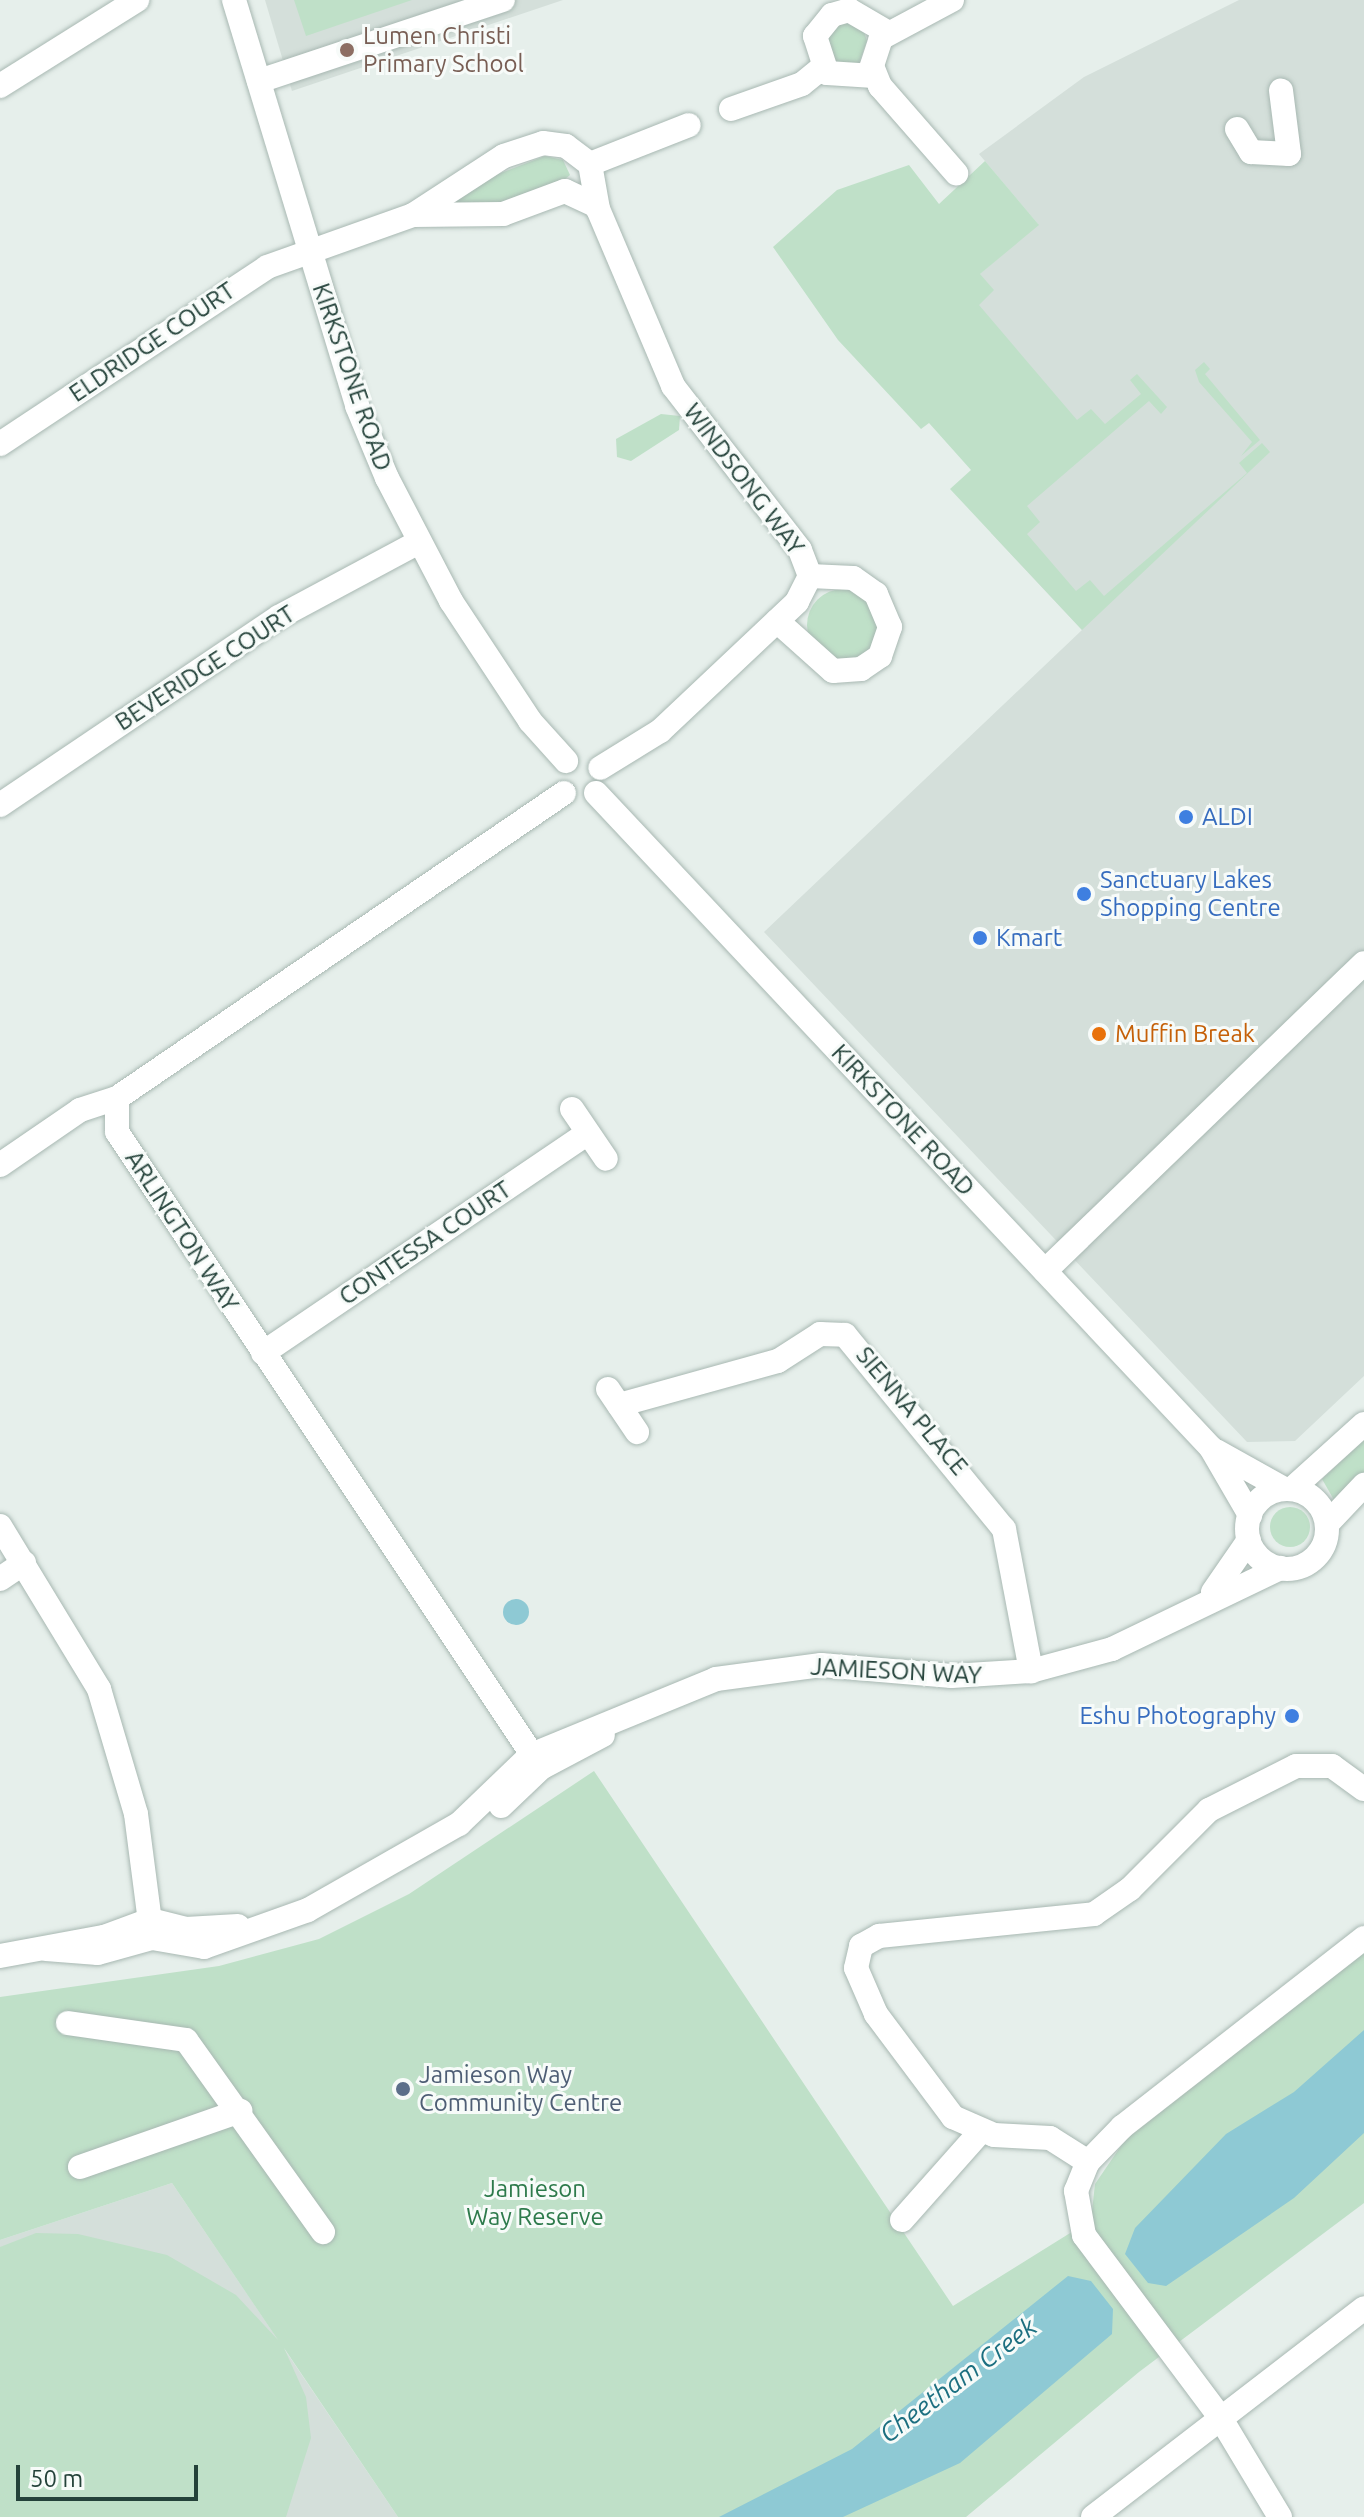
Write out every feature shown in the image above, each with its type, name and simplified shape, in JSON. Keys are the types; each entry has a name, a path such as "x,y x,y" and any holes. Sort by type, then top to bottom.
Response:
{"street":[{"path":"0,86 137,0"},
{"name":"KIRKSTONE ROAD","path":"234,0 357,406 417,543 522,711 566,761"},
{"path":"259,81 503,0"},
{"path":"952,0 887,32 873,56 874,76 956,173"},
{"path":"874,76 844,80 822,68 815,36 832,15 859,11 887,32"},
{"path":"731,109 802,84 822,68"},
{"path":"1237,129 1251,152 1289,154 1293,140 1281,91"},
{"path":"413,215 503,214 565,191 587,164 689,125"},
{"path":"309,251 413,215 480,169 543,143 566,146 587,164"},
{"name":"WINDSONG WAY","path":"587,164 597,206 673,386 800,550 810,576 777,621 660,731 600,768"},
{"path":"565,191 597,206"},
{"name":"ELDRIDGE COURT","path":"0,444 249,277 309,251"},
{"name":"BEVERIDGE COURT","path":"0,805 279,617 417,543"},
{"path":"777,621 833,671 861,669 880,656 890,627 876,594 853,578 810,576"},
{"path":"585,756 600,768 596,793 583,800 564,793 558,780 566,761 585,756"},
{"path":"0,1165 80,1110 117,1098 564,793"},
{"name":"KIRKSTONE ROAD","path":"596,793 1211,1448 1250,1515"},
{"path":"1045,1271 1364,963"},
{"name":"ARLINGTON WAY","path":"117,1098 117,1132 536,1761"},
{"path":"572,1109 606,1159"},
{"name":"CONTESSA COURT","path":"263,1353 587,1134"},
{"name":"SIENNA PLACE","path":"637,1432 613,1397 778,1361 820,1334 845,1335 1004,1529 1031,1671"},
{"path":"1280,1568 1261,1559 1249,1540 1250,1515 1263,1497 1288,1489 1364,1424"},
{"name":"KIRKSTONE ROAD","path":"1211,1448 1288,1489"},
{"name":"JAMIESON WAY","path":"0,1956 46,1949 98,1953 151,1929 204,1947 340,1897 459,1824 501,1806 536,1761 581,1751 630,1713 716,1679 784,1668 952,1676 1031,1671 1112,1649 1280,1568 1315,1558 1327,1524 1364,1485"},
{"path":"1288,1489 1316,1500 1327,1524"},
{"path":"0,1526 80,1647 109,1716 136,1814 151,1929"},
{"name":"JAMIESON WAY","path":"1203,1603 1249,1540"},
{"path":"0,1579 24,1563"},
{"path":"1088,2162 1050,2138 980,2132 946,2110 885,2028 856,1968 864,1942 1094,1914 1130,1889 1209,1810 1306,1763 1341,1770 1364,1789"},
{"path":"1280,2517 1220,2417 1084,2235 1075,2206 1088,2162 1122,2127 1364,1938"},
{"path":"68,2023 186,2040 240,2111 323,2232"},
{"path":"80,2167 240,2111"},
{"path":"902,2220 980,2132"},
{"path":"1093,2517 1364,2308"}],"shaded area":[{"name":"Lumen Christi Primary School","path":"265,0 563,0 292,91"},
{"name":"Sanctuary Lakes Shopping Centre","path":"1239,0 1364,0 1364,1376 1295,1441 1247,1442 764,932 1082,630 991,533 961,290 1038,224 979,154 1084,77"},
{"path":"172,2183 398,2517 0,2517 0,2240"}],"green space":[{"path":"294,0 412,0 306,36"},
{"path":"844,20 861,23 867,41 858,66 839,70 826,36"},
{"path":"545,156 563,160 570,175 544,197 444,210 480,181"},
{"path":"985,161 1039,225 980,274 994,290 979,305 1077,420 1091,409 1105,424 1141,394 1130,380 1137,374 1167,407 1161,414 1149,401 1027,506 1040,522 1027,534 1076,591 1090,580 1104,596 1247,473 1239,463 1262,443 1270,452 1082,630 950,489 971,470 929,423 921,429 838,340 773,247 837,190 909,165 939,204"},
{"path":"1204,362 1210,369 1205,374 1260,440 1241,456 1252,442 1199,382 1195,370"},
{"path":"661,414 680,416 679,430 631,461 617,457 616,439"},
{"path":"843,589 863,595 873,605 879,625 873,645 863,655 843,661 823,655 813,645 807,625 813,605 823,595"},
{"path":"1364,1440 1364,1472 1334,1500 1322,1479"},
{"path":"1290,1507 1304,1513 1310,1527 1304,1541 1290,1547 1276,1541 1270,1527 1276,1513"},
{"name":"Jamieson Way Reserve","path":"594,1771 953,2306 1091,2220 1095,2184 1125,2140 1364,1953 1364,2203 1139,2372 966,2517 398,2517 284,2348 306,2397 311,2438 286,2517 0,2517 0,2247 36,2233 78,2234 167,2255 236,2295 278,2340 172,2183 0,2240 0,1997 219,1966 319,1939 409,1894"}],"water":[{"path":"516,1599 525,1603 529,1612 525,1621 516,1625 507,1621 503,1612 507,1603"},
{"path":"1364,2030 1364,2133 1294,2198 1166,2286 1148,2283 1125,2254 1135,2228 1226,2134 1294,2092"},
{"name":"Cheetham Creek","path":"1068,2276 1091,2281 1113,2309 1112,2334 960,2463 843,2517 719,2517 852,2449"}],"place":[{"name":"Lumen Christi Primary School","path":"347,50"},
{"name":"ALDI","path":"1186,817"},
{"name":"Sanctuary Lakes Shopping Centre","path":"1084,894"},
{"name":"Kmart","path":"980,938"},
{"name":"Muffin Break","path":"1099,1034"},
{"name":"Eshu Photography","path":"1292,1716"},
{"name":"Jamieson Way Community Centre","path":"403,2089"}]}
